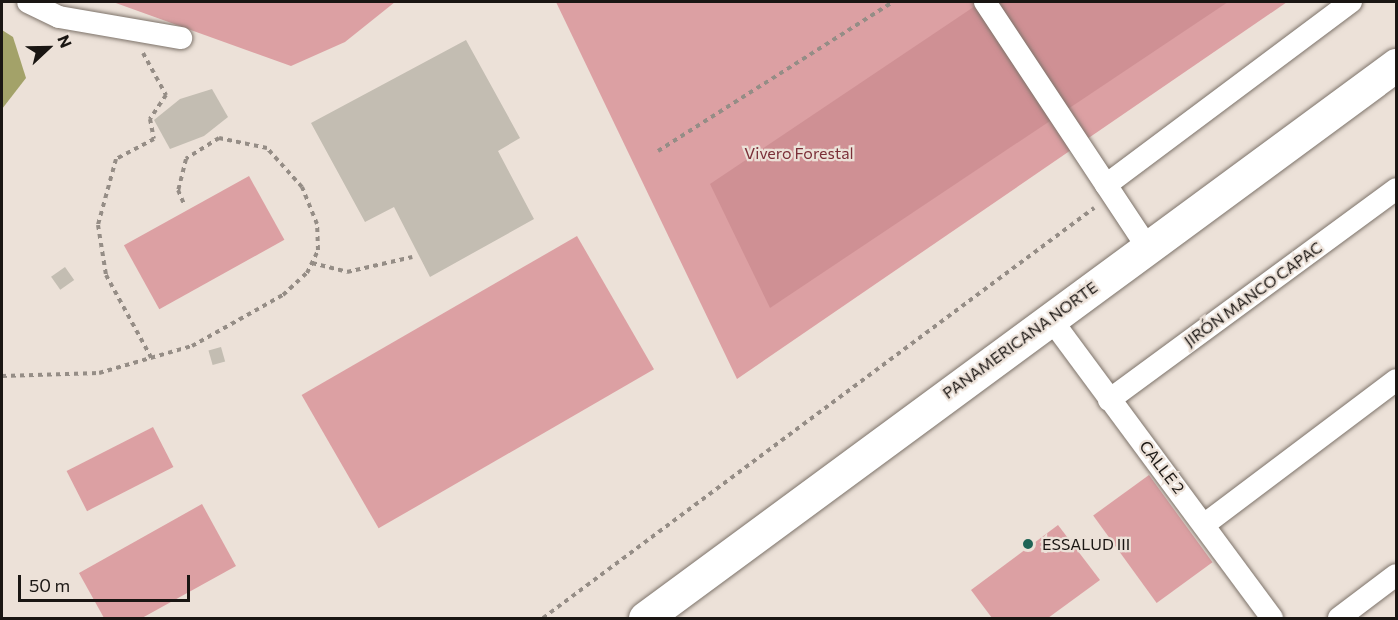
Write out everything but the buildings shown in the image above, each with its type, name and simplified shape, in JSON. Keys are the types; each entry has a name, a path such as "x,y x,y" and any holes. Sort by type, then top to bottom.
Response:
{"highway":[{"name":"PANAMERICANA NORTE","path":"645,618 1396,65"}],"street":[{"path":"28,2 59,17 181,38"},
{"path":"985,2 1147,247"},
{"path":"1109,190 1351,2"},
{"name":"JIRÓN MANCO CAPAC","path":"1109,400 1396,189"},
{"name":"CALLE 2","path":"1050,318 1109,400 1205,524 1272,618"},
{"path":"1205,524 1396,380"},
{"path":"1339,618 1396,575"}],"path":[{"path":"658,151 893,2"},
{"path":"129,29 166,95 150,119 153,139 116,159 98,225 106,275 153,361"},
{"path":"2,376 99,373 153,361 237,323 283,295 312,263 318,250 317,224 302,187 267,148 219,138 186,159 178,190 184,204"},
{"path":"543,618 1109,190"},
{"path":"312,263 347,273 411,257"}],"green space":[{"path":"113,2 395,2 345,42 291,66"},
{"name":"Vivero Forestal","path":"556,2 1287,2 737,379"},
{"path":"981,2 1228,2 770,308 710,184"},
{"path":"249,176 284,240 159,309 124,245"},
{"path":"577,236 654,369 379,528 302,395"},
{"path":"153,427 173,467 87,511 67,471"},
{"path":"1149,475 1212,562 1157,603 1093,516"},
{"path":"202,504 236,566 142,618 104,618 79,573"},
{"path":"1058,525 1100,580 1048,618 992,618 971,590"}],"shaded area":[{"path":"2,30 13,37 26,78 2,109"}],"place":[{"name":"ESSALUD III","path":"1028,544"}]}
